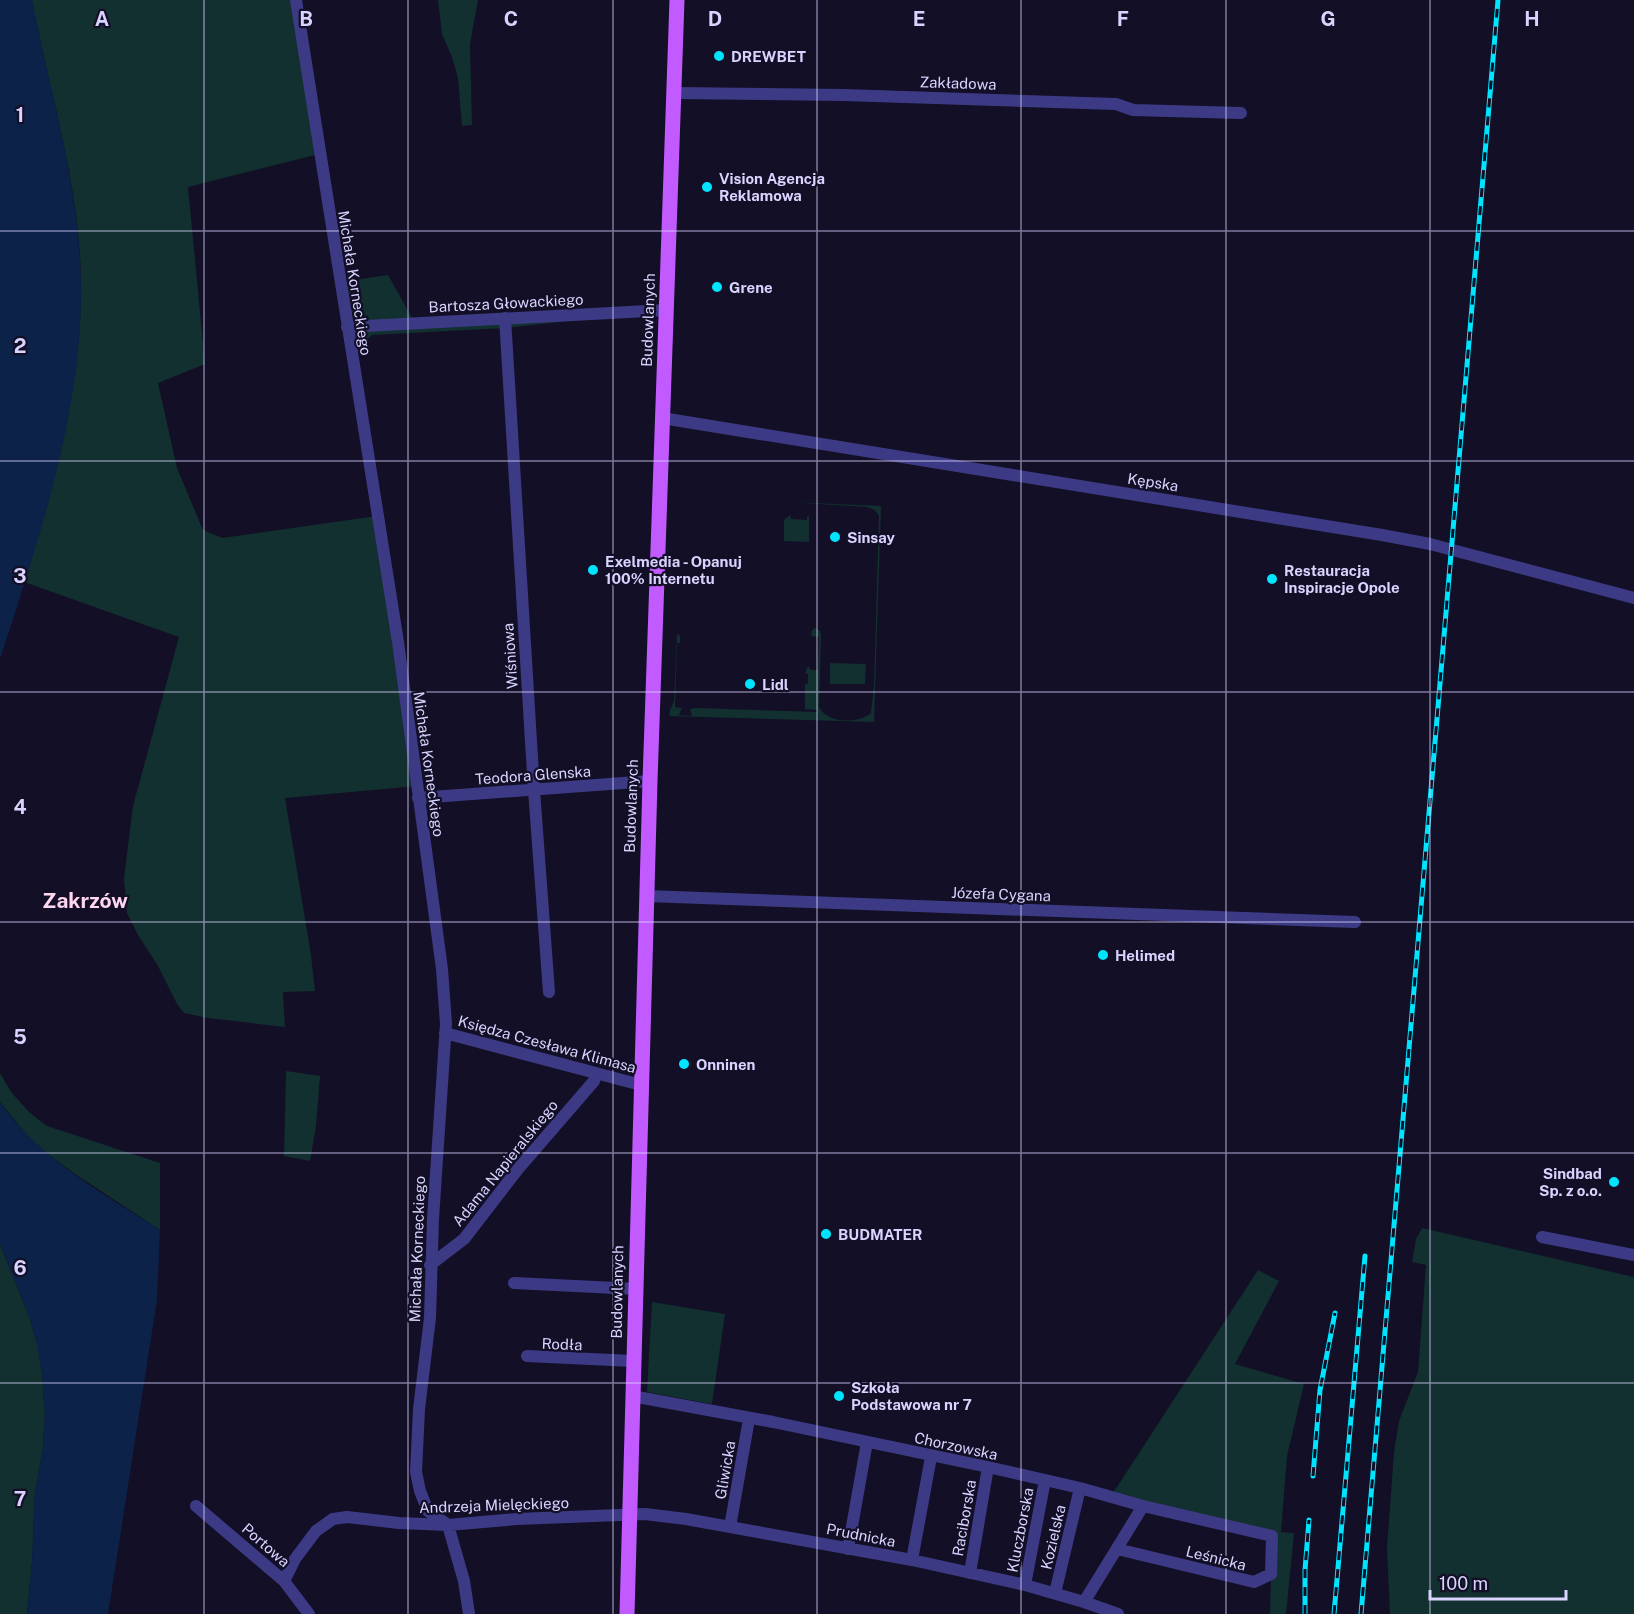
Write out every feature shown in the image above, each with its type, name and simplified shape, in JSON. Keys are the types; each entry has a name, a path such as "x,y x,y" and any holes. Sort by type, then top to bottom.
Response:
{"main road":[{"name":"Budowlanych","path":"627,1614 646,896 677,0"}],"street":[{"name":"Michała Korneckiego","path":"296,0 398,642 442,969 445,1033 430,1265 430,1318 418,1420 416,1472 428,1511 448,1525"},
{"name":"Zakładowa","path":"674,93 844,95 1116,104 1132,110 1241,113"},
{"name":"Bartosza Głowackiego","path":"347,327 666,309"},
{"name":"Wiśniowa","path":"505,318 534,790 549,992"},
{"name":"Kępska","path":"662,418 1382,535 1430,544 1634,598"},
{"name":"Teodora Glenska","path":"418,798 650,781"},
{"name":"Józefa Cygana","path":"646,896 1355,922"},
{"name":"Księdza Czesława Klimasa","path":"445,1033 641,1085"},
{"name":"Adama Napieralskiego","path":"430,1265 464,1239 518,1169 594,1081 596,1074"},
{"path":"1542,1237 1634,1256"},
{"path":"514,1283 636,1289"},
{"name":"Rodła","path":"526,1356 633,1361"},
{"name":"Chorzowska","path":"632,1396 988,1467 1272,1536"},
{"name":"Gliwicka","path":"730,1527 749,1419"},
{"path":"848,1549 867,1442"},
{"path":"912,1560 931,1456"},
{"name":"Raciborska","path":"970,1573 988,1467"},
{"name":"Kluczborska","path":"1025,1585 1045,1480"},
{"name":"Kozielska","path":"1055,1593 1080,1488"},
{"name":"Portowa","path":"196,1506 284,1581 309,1614"},
{"path":"1083,1602 1143,1506"},
{"name":"Andrzeja Mielęckiego","path":"284,1581 295,1559 316,1531 333,1519 347,1517 399,1523 448,1525 630,1514"},
{"name":"Prudnicka","path":"630,1514 658,1515 912,1560 1025,1585 1118,1614"},
{"path":"448,1525 464,1581 469,1614"},
{"name":"Leśnicka","path":"1117,1549 1254,1582 1271,1574 1272,1536"}],"green space":[{"path":"32,0 296,0 319,154 188,187 205,364 158,383 177,468 203,530 222,538 377,516 417,786 285,798 315,991 283,992 285,1027 184,1013 127,913 124,878 133,806 179,637 24,582 45,512 70,406 81,297 77,222 71,184"},
{"path":"438,0 478,0 470,44 472,125 462,126 458,78 442,34"},
{"path":"388,275 415,323 666,310 505,328 372,335 351,354 340,282"},
{"path":"787,502 881,506 874,722 669,716 674,701 677,634 680,636 680,643 677,643 675,707 682,708 679,715 692,716 690,709 697,708 817,712 817,710 805,709 805,684 808,684 808,674 805,673 808,666 811,670 818,670 819,637 811,636 815,628 820,631 821,635 819,706 822,712 835,719 843,720 859,719 871,713 874,685 879,516 875,510 867,507"},
{"path":"790,515 791,519 807,520 807,516 809,517 809,542 784,541 784,520"},
{"path":"830,663 866,664 865,684 830,684"},
{"path":"286,1071 320,1076 316,1126 310,1161 284,1156"},
{"path":"0,1073 11,1092 30,1113 47,1126 160,1163 160,1230 75,1174 45,1152 26,1134 0,1102"},
{"path":"1422,1228 1634,1277 1634,1614 1390,1614 1387,1548 1394,1452 1399,1421 1418,1372 1426,1265 1412,1262 1416,1239"},
{"path":"0,1244 30,1319 37,1344 45,1414 43,1449 35,1492 27,1614 0,1614"},
{"path":"1258,1270 1279,1281 1235,1364 1304,1384 1287,1456 1281,1532 1294,1533 1286,1614 1270,1614 1272,1536 1109,1496"},
{"path":"652,1302 725,1314 712,1404 647,1392"}],"water":[{"path":"0,0 32,0 71,184 80,258 81,296 79,342 65,434 29,570 0,659"},
{"path":"0,1102 33,1141 73,1174 160,1230 157,1300 108,1614 27,1614 35,1492 43,1449 45,1414 37,1344 30,1319 0,1244"}],"railway":[{"path":"1361,1614 1498,0"},
{"path":"1334,1614 1365,1256"},
{"path":"1313,1476 1320,1390 1335,1313"},
{"path":"1305,1614 1305,1570 1309,1520"}],"place":[{"name":"DREWBET","path":"719,56"},
{"name":"Vision Agencja Reklamowa","path":"707,187"},
{"name":"Grene","path":"717,287"},
{"name":"Sinsay","path":"835,537"},
{"name":"Exelmedia - Opanuj 100% Internetu","path":"593,570"},
{"name":"Restauracja Inspiracje Opole","path":"1272,579"},
{"name":"Lidl","path":"750,684"},
{"name":"Helimed","path":"1103,955"},
{"name":"Onninen","path":"684,1064"},
{"name":"Sindbad Sp. z o.o.","path":"1614,1182"},
{"name":"BUDMATER","path":"826,1234"},
{"name":"Szkoła Podstawowa nr 7","path":"839,1396"}],"district":[{"name":"Zakrzów","path":"85,900"}]}
